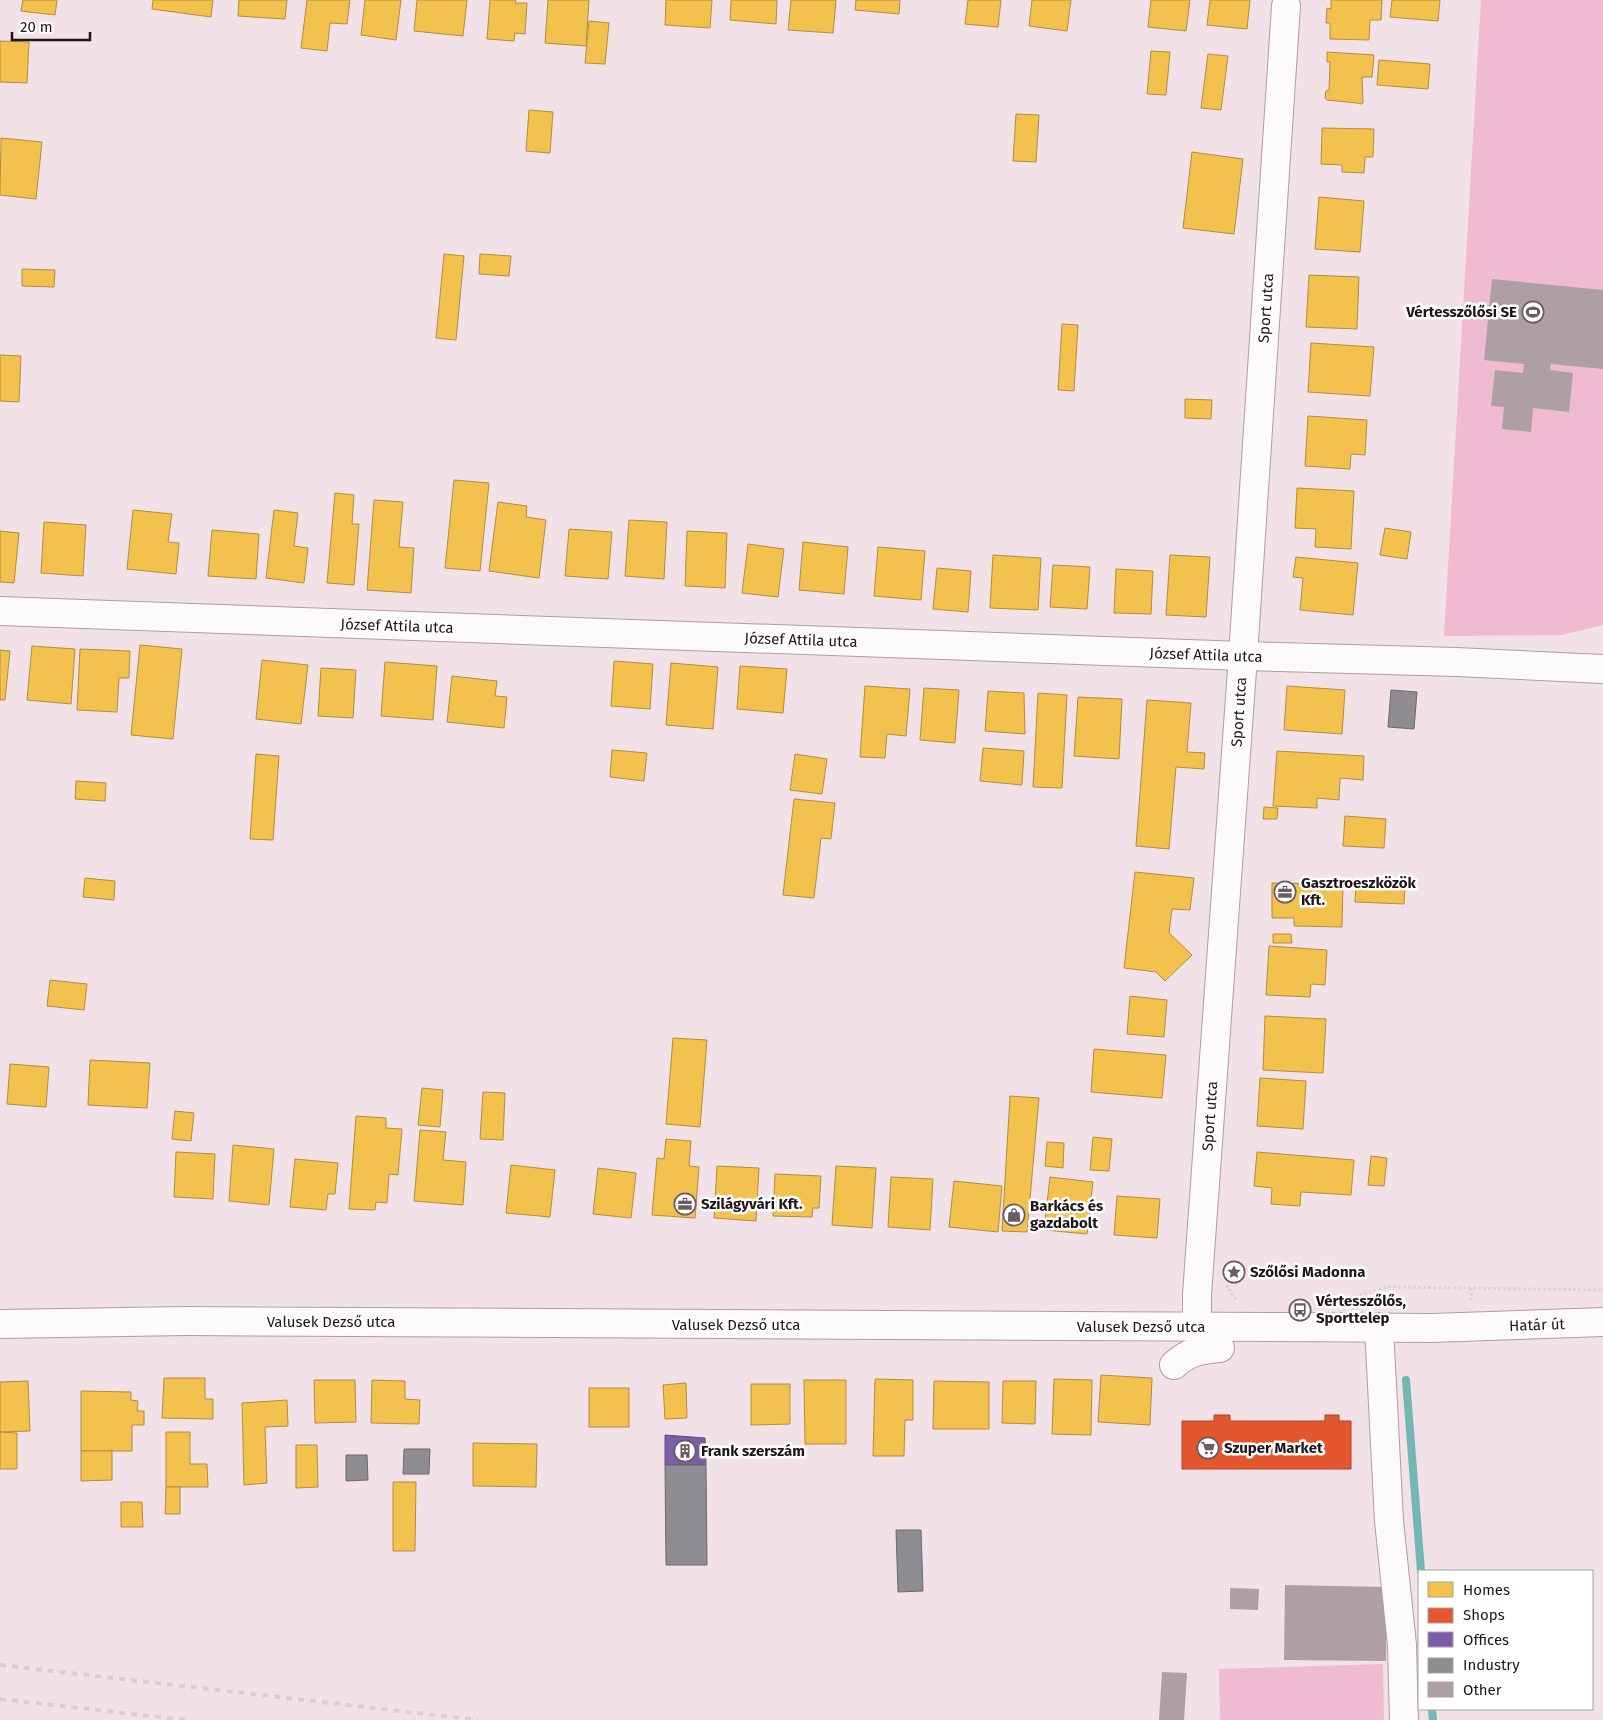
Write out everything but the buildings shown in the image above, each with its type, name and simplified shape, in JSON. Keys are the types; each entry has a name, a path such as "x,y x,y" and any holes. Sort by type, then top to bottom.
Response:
{"street":[{"name":"Sport utca","path":"1197,1314 1286,6"},
{"name":"József Attila utca","path":"0,611 1456,662 1603,669"},
{"name":"Valusek Dezső utca","path":"0,1324 1197,1314 1379,1327 1472,1327"},
{"name":"Határ út","path":"1472,1327 1603,1322"},
{"path":"1379,1327 1389,1521 1402,1645 1404,1720"},
{"path":"1174,1365 1181,1358 1195,1350 1220,1348"}],"path":[{"path":"1197,1314 1237,1301 1226,1286"},
{"path":"1344,1300 1388,1288 1603,1290"}],"shaded area":[{"name":"Vértesszőlősi SE","path":"1481,0 1603,0 1603,625 1562,635 1444,636"},
{"path":"1383,1664 1384,1720 1220,1720 1219,1669"}],"waterway":[{"path":"1406,1380 1421,1570"},
{"path":"1432,1710 1433,1720"}],"railway":[{"path":"0,1665 478,1720"},
{"path":"0,1699 185,1720"}],"place":[{"name":"Vértesszőlősi SE","path":"1533,312"},
{"name":"Gasztroeszközök Kft.","path":"1285,892"},
{"name":"Szilágyvári Kft.","path":"685,1204"},
{"name":"Barkács és gazdabolt","path":"1014,1215"},
{"name":"Szőlősi Madonna","path":"1234,1272"},
{"name":"Vértesszőlős, Sporttelep","path":"1300,1310"},
{"name":"Szuper Market","path":"1208,1448"},
{"name":"Frank szerszám","path":"685,1451"}]}
